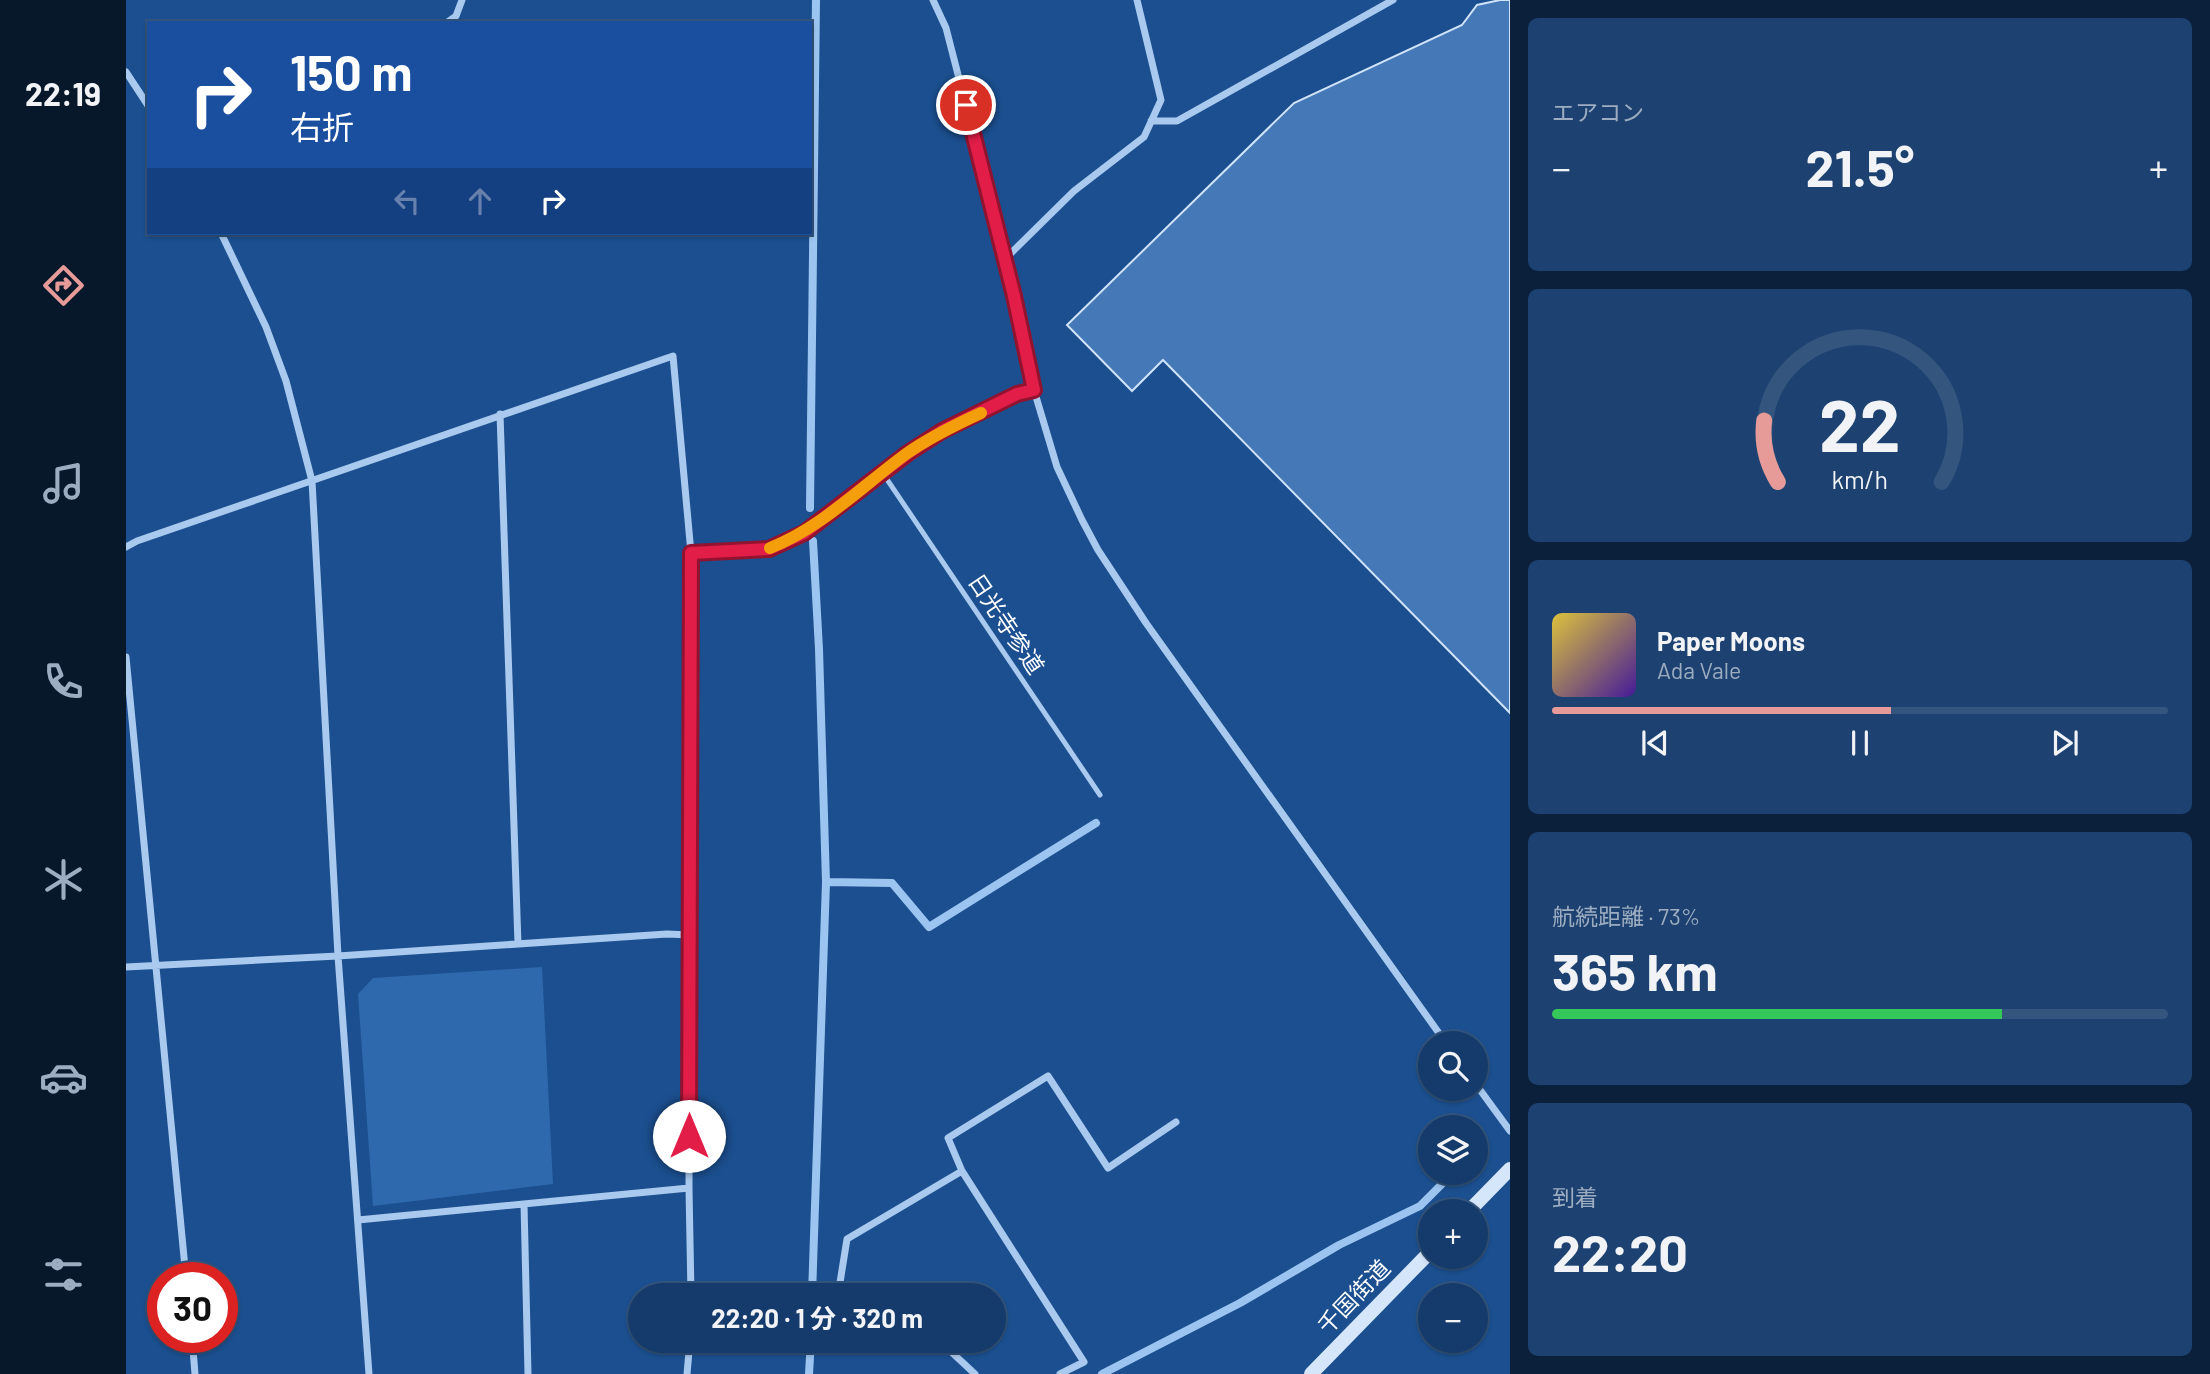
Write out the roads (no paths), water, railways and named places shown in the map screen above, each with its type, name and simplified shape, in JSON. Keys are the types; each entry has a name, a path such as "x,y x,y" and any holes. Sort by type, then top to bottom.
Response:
{"main road":[{"path":"1481,1199 1510,1169"},
{"name":"千国街道","path":"1311,1374 1418,1264"}],"street":[{"path":"449,21 456,16 462,0"},
{"path":"933,0 946,28 1014,296 1034,390 1057,467 1098,550 1146,624 1437,1031"},
{"path":"1004,260 1074,191 1144,137 1161,100 1137,0"},
{"path":"1151,121 1177,121 1392,0"},
{"path":"126,72 147,104"},
{"path":"222,235 266,327 286,381 312,481 338,956 369,1374"},
{"path":"126,547 500,414 673,356 691,553 691,1283"},
{"path":"691,553 769,549 786,542 804,533 882,472 942,431 1017,394 1034,390"},
{"path":"500,414 518,944"},
{"path":"126,657 184,1262"},
{"path":"126,967 667,934 690,935"},
{"path":"1060,1374 1084,1362 962,1171 948,1138 1048,1076 1108,1168 1176,1122"},
{"path":"1488,1100 1510,1130"},
{"path":"840,1283 847,1239 962,1171"},
{"path":"358,1220 689,1188"},
{"path":"524,1204 528,1374"},
{"path":"193,1353 195,1374"},
{"path":"687,1374 689,1353"},
{"path":"952,1353 975,1374"}],"lane":[{"name":"日光寺参道","path":"882,472 1100,795"}],"waterway":[{"path":"810,508 816,0"},
{"path":"812,1283 826,882 813,541"},
{"path":"826,882 892,883 929,927 1096,823"},
{"path":"1102,1374 1240,1303 1339,1245 1420,1206 1441,1185"},
{"path":"809,1374 810,1353"}]}
